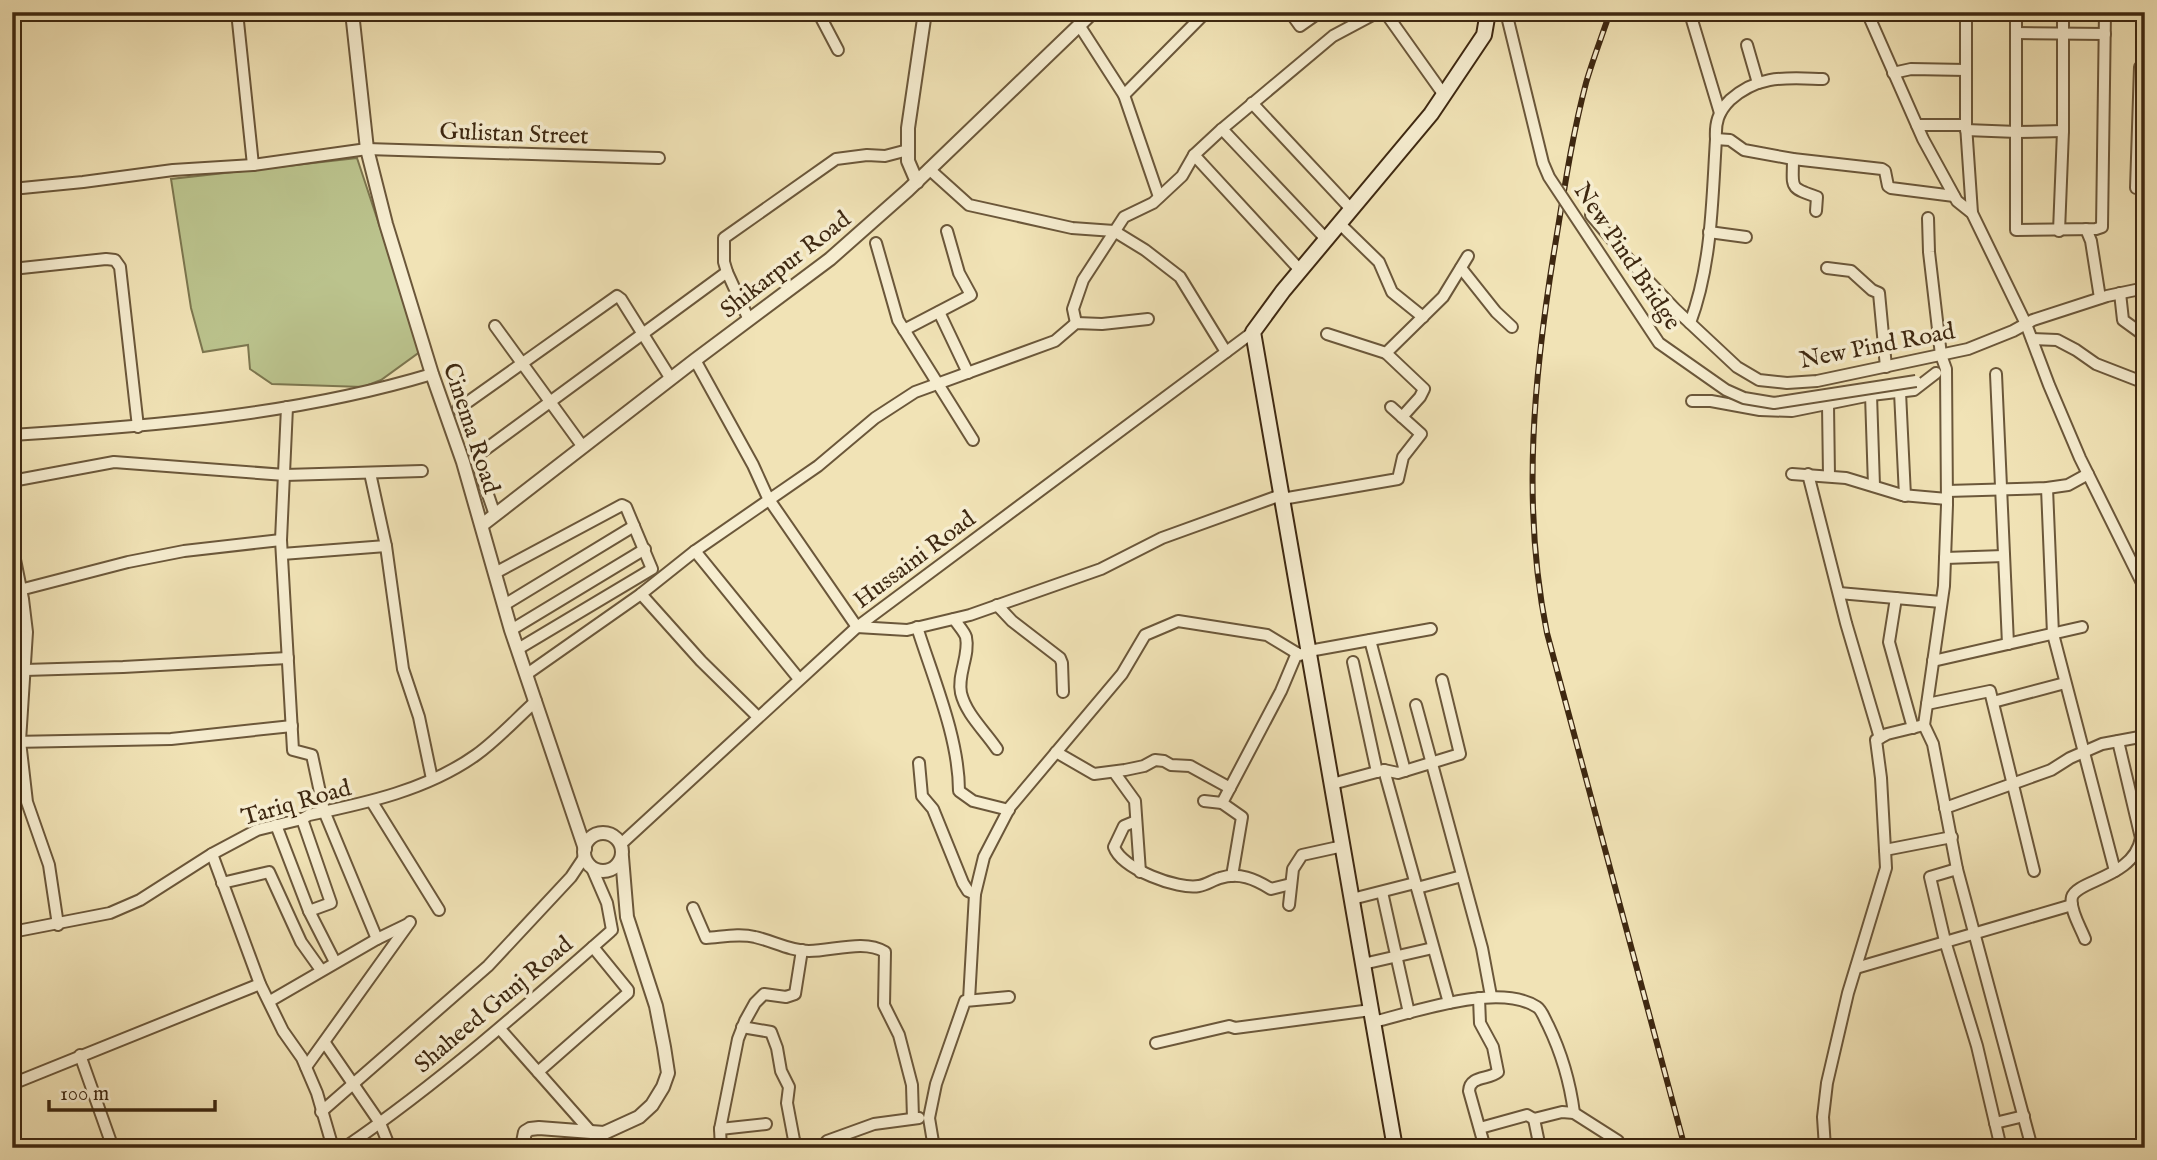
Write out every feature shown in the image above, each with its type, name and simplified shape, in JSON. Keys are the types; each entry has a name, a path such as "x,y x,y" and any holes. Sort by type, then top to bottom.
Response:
{"main road":[{"path":"1395,1148 1332,785 1303,652 1282,497 1253,332 1283,290 1431,114 1484,35 1488,12"}],"street":[{"path":"12,18 32,12"},
{"path":"237,12 253,165"},
{"name":"Cinema Road","path":"352,12 367,149 386,225 432,374 463,462 511,630 587,857"},
{"path":"818,12 838,50"},
{"path":"917,182 908,161 908,128 925,12"},
{"name":"Shikarpur Road","path":"482,525 830,259 917,182 1093,12"},
{"path":"1124,95 1206,12"},
{"path":"1290,12 1300,26 1320,12"},
{"path":"1076,323 1073,309 1083,280 1124,217 1159,197 1182,176 1194,155 1222,129 1334,36 1378,12"},
{"path":"1385,12 1444,95"},
{"name":"New Pind Bridge","path":"1506,12 1543,163 1549,177 1659,343 1726,390 1759,402 1774,403 1916,381 1941,371"},
{"path":"1867,12 1917,125 1954,196 1972,213"},
{"path":"1966,12 1966,128 1972,213 2026,324 2088,474 2142,578 2145,589"},
{"path":"2016,12 2016,230 2059,231 2102,227 2105,12"},
{"path":"2059,231 2063,131 2063,12"},
{"path":"1692,20 1720,113"},
{"path":"1079,25 1124,95 1159,197"},
{"path":"2016,33 2105,34"},
{"path":"1747,45 1758,83"},
{"path":"2140,67 2141,154 2136,188 2145,188"},
{"path":"1893,73 1911,69 1966,70"},
{"path":"1690,323 1706,258 1715,124 1720,113 1744,88 1758,83 1787,78 1824,79"},
{"path":"1252,103 1351,209"},
{"path":"1917,125 2017,132 2063,131"},
{"path":"1222,129 1326,239"},
{"path":"1716,139 1730,140 1744,150 1793,159 1882,169 1891,188 1954,196"},
{"name":"Gulistan Street","path":"12,189 173,170 253,165 367,149 659,159"},
{"path":"749,320 727,272 724,262 724,238 836,159 867,155 886,156 908,150"},
{"path":"1194,155 1300,270"},
{"path":"1793,159 1793,186 1797,191 1817,197 1816,211"},
{"path":"929,169 969,205 1072,228 1114,231 1180,277 1226,352"},
{"name":"New Pind Road","path":"1591,215 1637,269 1690,323 1737,367 1759,380 1787,383 1817,381 1968,349 2033,320 2100,298 2145,288"},
{"path":"1919,726 1927,704 1941,601 1947,495 1941,355 1929,251 1928,218"},
{"path":"1339,223 1379,262 1392,292 1423,317"},
{"path":"2086,229 2091,241 2100,298"},
{"path":"904,330 971,295 958,273 947,231"},
{"path":"1709,232 1746,237"},
{"path":"876,243 898,320 972,440"},
{"path":"1387,354 1443,297 1468,256"},
{"path":"12,269 115,260 120,267 138,427"},
{"path":"1461,268 1496,312 1512,327"},
{"path":"1827,268 1851,271 1879,293 1886,366"},
{"path":"495,515 475,457 727,272"},
{"path":"2120,293 2123,320 2145,336"},
{"path":"458,409 617,296 671,379"},
{"path":"939,312 968,373"},
{"path":"527,674 768,498 818,466 875,418 915,392 1055,341 1076,323 1102,324 1148,318"},
{"path":"495,327 583,447"},
{"name":"Hussaini Road","path":"621,851 758,717 857,627 1253,332"},
{"path":"1327,334 1387,354 1424,389 1402,417"},
{"path":"2032,339 2057,340 2096,364 2145,383"},
{"path":"1692,401 1711,401 1760,410 1793,411 1871,395 1914,390 1968,349"},
{"path":"695,360 768,498 857,627 907,630 954,619 1101,569 1162,538 1282,497 1398,479 1403,457 1421,434 1391,408"},
{"path":"12,435 138,427 287,407 394,386 432,374"},
{"path":"1996,374 2008,644"},
{"path":"1900,392 1905,496"},
{"path":"1871,395 1874,486"},
{"path":"1828,405 1829,476"},
{"path":"287,407 281,540 293,750 312,755 324,811 377,939"},
{"path":"12,481 114,462 285,475 422,471"},
{"path":"370,473 386,546 403,669 419,717 432,779"},
{"path":"1792,474 1846,478 1905,496 2047,488 2068,485 2088,474"},
{"path":"1808,474 1846,624 1880,738"},
{"path":"2047,488 2053,634 2115,872"},
{"path":"495,573 618,506 626,507 652,569 518,649"},
{"path":"504,605 634,526"},
{"path":"17,591 128,562 184,551 281,540"},
{"path":"12,545 17,591 27,632 16,741 27,802 49,865 58,925"},
{"path":"282,554 386,546"},
{"path":"511,630 645,549"},
{"path":"695,551 799,679"},
{"path":"1945,558 2004,556"},
{"path":"1839,593 1941,601"},
{"path":"640,594 701,661 758,717"},
{"path":"1896,598 1889,642 1919,726 1933,744 1958,869 2032,1148"},
{"path":"997,605 1012,621 1060,658 1063,692"},
{"path":"954,619 966,640 961,693 974,719 997,749"},
{"path":"970,1000 975,894 984,857 1009,810 1122,674 1145,635 1178,621 1267,635 1303,652 1431,629"},
{"path":"917,627 954,745 959,791 973,801 1009,810"},
{"path":"1933,661 2082,627"},
{"path":"1370,640 1405,771"},
{"path":"1222,803 1303,652"},
{"path":"25,670 288,658"},
{"path":"1353,662 1381,771 1449,1003"},
{"path":"1332,785 1381,771 1398,773 1460,754 1442,680"},
{"path":"1993,702 2065,683"},
{"path":"1927,704 1990,691 2034,871"},
{"name":"Tariq Road","path":"12,932 110,913 140,900 257,830 324,811 372,802 432,779 475,756 536,701"},
{"path":"1416,705 1482,948 1485,997 1480,1023 1493,1047 1498,1072 1472,1082 1469,1091 1485,1148"},
{"path":"16,741 171,739 292,726"},
{"path":"1825,1148 1823,1117 1827,1083 1856,968 1886,868 1876,740 1887,734 1919,726"},
{"path":"1945,808 2051,771 2070,758 2102,744 2145,736"},
{"path":"2085,939 2072,896 2078,888 2115,872 2140,847 2141,838 2118,741"},
{"path":"1056,752 1094,774 1144,766 1155,760 1171,765 1190,766 1230,788"},
{"path":"919,763 922,796 933,809 963,883 968,891 975,894"},
{"path":"1114,772 1135,801 1140,872"},
{"path":"1204,801 1222,803 1242,817 1231,876"},
{"path":"372,802 439,910"},
{"path":"302,819 331,903 309,911"},
{"path":"1136,821 1125,826 1114,848 1121,859 1140,872 1164,881 1192,886 1200,886 1226,876 1253,878 1271,889 1291,884"},
{"path":"276,825 309,911 335,962"},
{"path":"321,1112 488,966 572,877 587,857 590,839 601,833 613,836 621,851 627,917 656,1006 668,1073 652,1105 639,1117 604,1133 530,1129 526,1132 525,1146"},
{"path":"1885,850 1952,837"},
{"path":"1289,905 1293,869 1302,855 1343,846"},
{"path":"587,857 597,869 609,870 615,867 621,851"},
{"path":"212,855 260,984 317,1093 333,1148"},
{"path":"587,857 607,903 612,930"},
{"path":"1958,869 1930,877 2001,1148"},
{"path":"222,883 269,872 301,942 321,970"},
{"path":"1352,899 1462,876"},
{"path":"1382,892 1409,1013"},
{"path":"1856,968 2073,905"},
{"path":"693,908 706,938 744,935 802,950 834,950 864,945 885,952 884,1005 899,1035 912,1085 913,1118"},
{"name":"Shaheed Gunj Road","path":"344,1148 500,1029 627,917"},
{"path":"270,1001 410,922 306,1068"},
{"path":"538,1072 628,993 593,947"},
{"path":"1363,964 1433,948"},
{"path":"721,1148 720,1129 742,1027 755,1003 764,994 786,997 795,995 802,950"},
{"path":"12,1083 260,984"},
{"path":"934,1148 929,1118 936,1084 965,1001 1009,997"},
{"path":"1156,1044 1229,1026 1235,1028 1409,1013 1485,997 1517,998 1538,1007 1561,1052 1574,1113"},
{"path":"742,1027 771,1032 781,1071 789,1087 787,1103 794,1140 798,1147 823,1147 827,1141 874,1124 929,1118"},
{"path":"500,1029 591,1132"},
{"path":"325,1043 380,1123 390,1148"},
{"path":"80,1055 113,1148"},
{"path":"1480,1128 1514,1117 1527,1115 1534,1119 1562,1112 1574,1113 1618,1141 1619,1148"},
{"path":"1995,1123 2024,1116"},
{"path":"1534,1119 1540,1148"},
{"path":"720,1129 766,1124"}],"green space":[{"path":"357,158 421,351 381,380 363,387 272,384 250,369 248,345 203,352 191,308 171,179"}],"railway":[{"path":"1610,12 1586,83 1577,123 1541,342 1533,439 1534,536 1547,633 1685,1148"}]}
